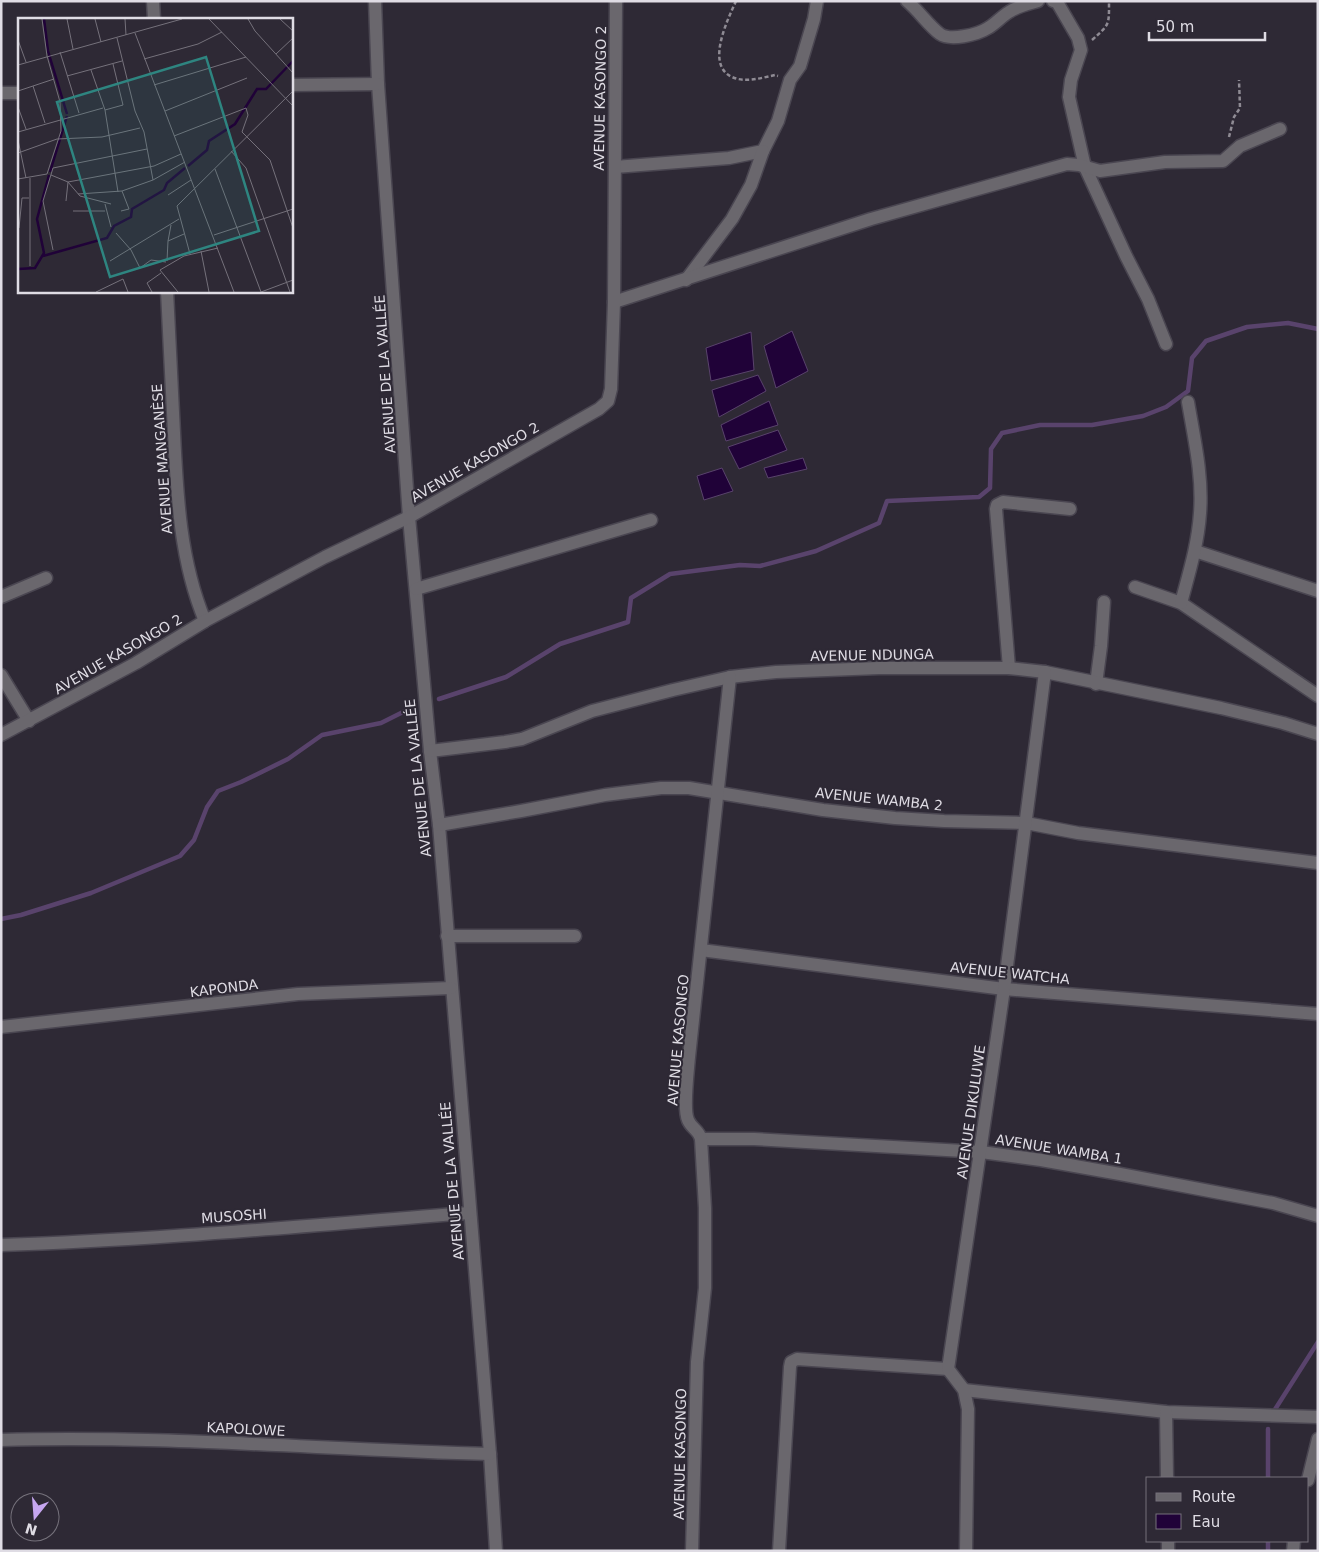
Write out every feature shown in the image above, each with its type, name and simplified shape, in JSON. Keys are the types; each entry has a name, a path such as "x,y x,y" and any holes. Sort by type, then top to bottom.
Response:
{"street":[{"path":"153,1 154,18"},
{"name":"AVENUE DE LA VALLÉE","path":"375,1 378,84 410,517 430,751 439,825 490,1454 496,1551"},
{"name":"AVENUE KASONGO 2","path":"1,735 136,663 205,621 326,557 410,517 599,409 608,401 611,389 614,302 616,1"},
{"path":"686,280 732,219 751,185 763,151 778,121 790,80 800,66 814,19 817,1"},
{"path":"907,1 938,32 950,37 969,35 987,29 1008,12 1020,6 1038,1"},
{"path":"1053,1 1056,2 1078,38 1080,50 1071,80 1069,97 1085,167 1148,299 1166,344"},
{"path":"292,85 378,84"},
{"path":"1,93 18,93"},
{"path":"614,302 872,219 1066,164 1074,164 1100,171 1165,162 1220,161 1227,159 1234,150 1250,141 1280,129"},
{"path":"615,168 729,158 763,151"},
{"name":"AVENUE MANGANÈSE","path":"167,292 181,528 195,597 205,621"},
{"path":"1181,603 1195,551 1200,512 1200,491 1188,402"},
{"path":"1009,668 997,505 1004,502 1070,509"},
{"path":"416,590 651,520"},
{"path":"1195,551 1318,591"},
{"path":"1,597 46,578"},
{"path":"1135,586 1181,603 1318,696"},
{"path":"1096,684 1104,602"},
{"name":"AVENUE NDUNGA","path":"430,751 522,739 592,711 730,677 776,672 879,668 1009,668 1045,672 1096,684 1221,708 1284,723 1318,734"},
{"name":"AVENUE DIKULUWE","path":"948,1369 1004,989 1045,672"},
{"path":"1,675 29,721"},
{"name":"AVENUE KASONGO","path":"692,1551 697,1362 705,1288 705,1208 701,1139 698,1131 690,1124 687,1118 686,1095 730,677"},
{"name":"AVENUE WAMBA 2","path":"439,825 521,812 605,795 661,788 689,788 824,810 895,818 1026,823 1096,835 1318,863"},
{"path":"447,936 575,936"},
{"name":"AVENUE WATCHA","path":"701,950 1004,989 1318,1014"},
{"name":"KAPONDA","path":"1,1027 298,994 451,988"},
{"name":"AVENUE WAMBA 1","path":"701,1139 981,1152 1041,1160 1273,1203 1318,1216"},
{"name":"MUSOSHI","path":"1,1245 148,1238 469,1213"},
{"path":"779,1551 790,1368 791,1362 797,1359 948,1369 964,1390 968,1409 966,1551"},
{"path":"964,1390 1166,1412 1318,1417"},
{"path":"1166,1412 1167,1477"},
{"path":"1309,1477 1318,1439"},
{"name":"KAPOLOWE","path":"1,1440 186,1441 490,1454"}],"path":[{"path":"736,1 721,40 719,58 723,70 731,77 745,80 775,75 790,80"},
{"path":"1080,50 1108,25 1109,1"},
{"path":"1234,150 1229,139 1234,117 1240,108 1239,80"}],"water":[{"path":"792,331 808,371 776,388 764,346"},
{"path":"751,332 754,370 711,381 706,348"},
{"path":"758,375 766,391 719,417 712,390"},
{"path":"769,401 778,425 726,441 721,425"},
{"path":"778,430 787,450 739,469 728,447"},
{"path":"803,458 807,469 768,478 764,468"},
{"path":"722,468 733,491 704,500 697,476"}],"waterway":[{"path":"439,699 506,677 560,644 628,622 631,598 670,574 740,565 760,566 816,551 879,523 887,501 979,497 990,488 991,449 1002,433 1040,425 1092,425 1143,416 1166,407 1188,391 1192,358 1206,341 1247,327 1288,323 1318,329"},
{"path":"1,919 21,915 91,893 180,856 194,840 207,807 218,791 288,759 322,735 381,723 411,708"},
{"path":"1274,1411 1318,1342"},
{"path":"1268,1429 1268,1477"},
{"path":"1268,1542 1268,1551"}]}
